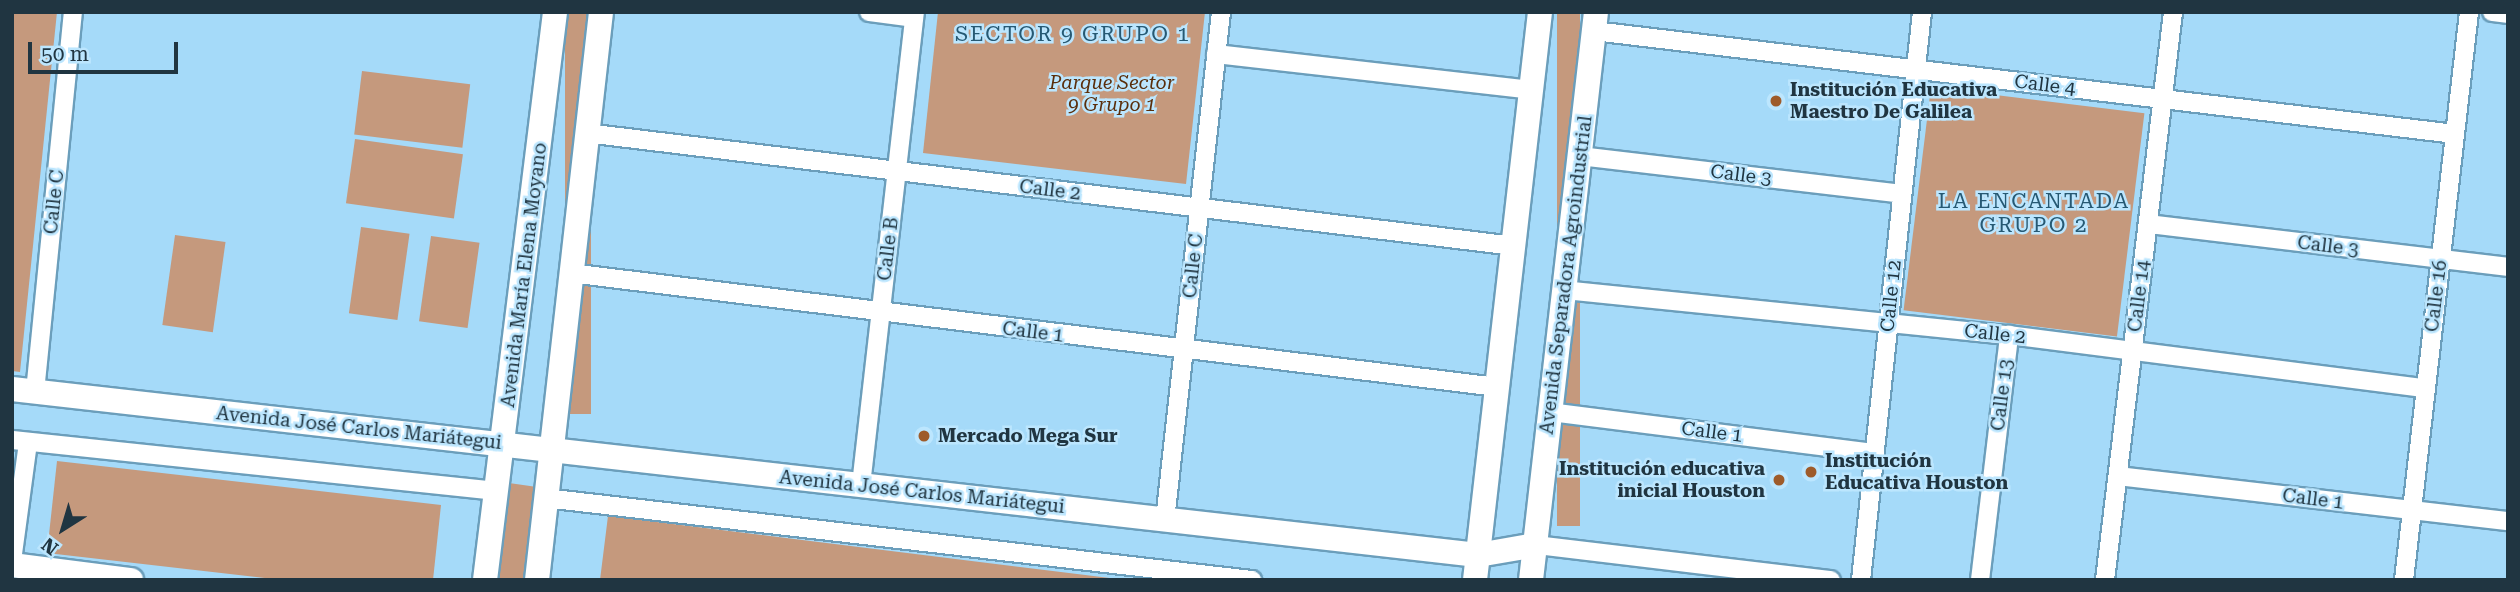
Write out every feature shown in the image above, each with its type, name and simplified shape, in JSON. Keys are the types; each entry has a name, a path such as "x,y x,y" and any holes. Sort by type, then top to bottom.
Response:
{"street":[{"name":"Calle C","path":"24,390 73,12"},
{"name":"Avenida María Elena Moyano","path":"485,580 504,445 555,12"},
{"path":"537,580 601,12"},
{"path":"869,12 914,15"},
{"name":"Calle C","path":"1165,520 1221,12"},
{"path":"1475,580 1540,12"},
{"name":"Calle 12","path":"1861,580 1922,12"},
{"name":"Calle 14","path":"2105,580 2173,12"},
{"name":"Calle 16","path":"2404,580 2469,12"},
{"path":"2492,12 2508,14"},
{"name":"Calle B","path":"861,485 914,15"},
{"name":"Calle 4","path":"1595,22 1915,70 2455,134"},
{"name":"Avenida Separadora Agroindustrial","path":"1531,580 1595,22"},
{"path":"1216,54 1531,90"},
{"name":"Calle 2","path":"586,133 1514,246"},
{"name":"Calle 3","path":"1580,156 1902,194"},
{"name":"Calle 3","path":"2148,224 2508,267"},
{"name":"Calle 1","path":"570,273 880,314 1497,387"},
{"name":"Calle 2","path":"1564,290 2009,335 2426,387"},
{"name":"Calle 13","path":"1980,580 2009,335"},
{"name":"Avenida José Carlos Mariátegui","path":"24,390 1478,555 1536,545 1831,580"},
{"name":"Calle 1","path":"1550,412 1874,453"},
{"path":"131,580 12,563 20,441 497,491"},
{"name":"Calle 1","path":"2118,476 2508,521"},
{"path":"545,498 1252,580"}],"green space":[{"path":"12,12 57,12 20,372 12,371"},
{"path":"565,12 591,12 591,414 565,414"},
{"name":"Parque Sector 9 Grupo 1","path":"938,12 1205,12 1186,184 923,153"},
{"path":"1557,12 1580,12 1580,526 1557,526"},
{"path":"362,71 470,84 462,148 354,135"},
{"path":"1931,87 2144,113 2117,337 1904,310"},
{"path":"355,139 463,154 454,219 346,203"},
{"path":"361,227 410,234 397,320 349,313"},
{"path":"175,235 226,242 213,332 162,325"},
{"path":"431,236 480,243 468,328 419,321"},
{"path":"57,461 441,505 433,580 282,580 47,553"},
{"path":"509,483 539,487 526,580 496,578"},
{"path":"608,516 1126,580 600,580"}],"place":[{"name":"Institución Educativa Maestro De Galilea","path":"1776,101"},
{"name":"Mercado Mega Sur","path":"924,436"},
{"name":"Institución Educativa Houston","path":"1811,472"},
{"name":"Institución educativa inicial Houston","path":"1779,480"}],"district":[{"name":"SECTOR 9 GRUPO 1","path":"1073,34"},
{"name":"LA ENCANTADA GRUPO 2","path":"2034,213"}]}
